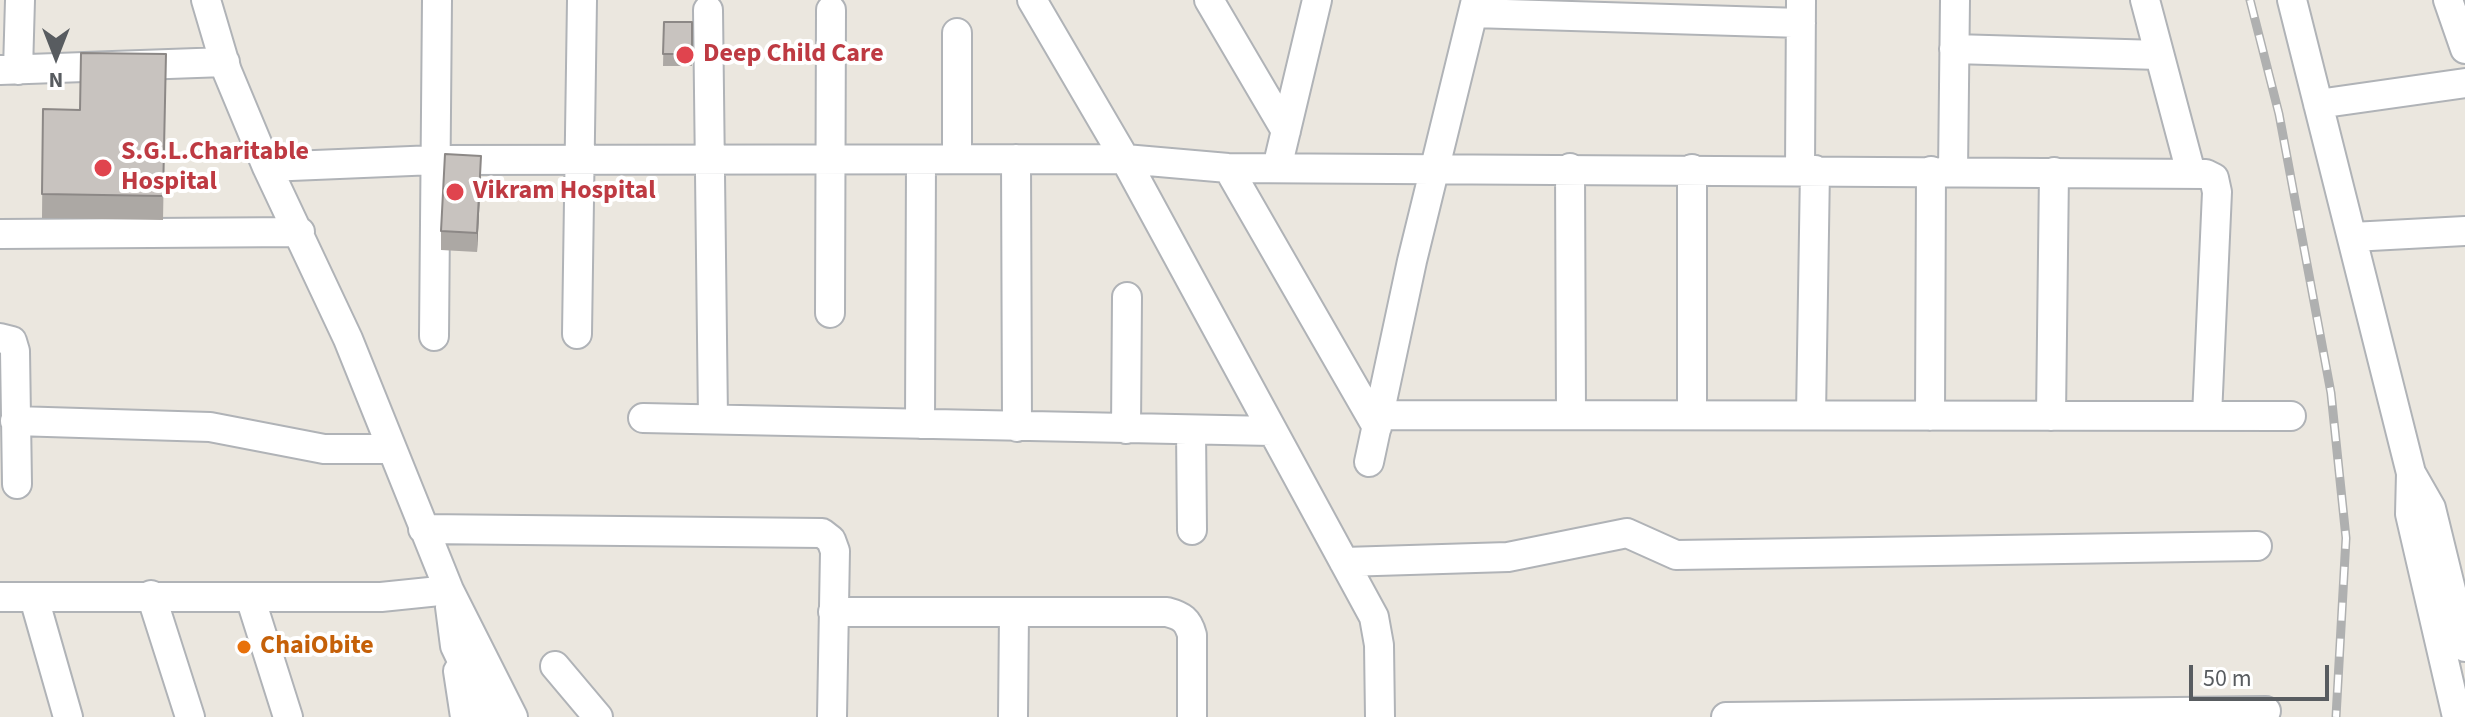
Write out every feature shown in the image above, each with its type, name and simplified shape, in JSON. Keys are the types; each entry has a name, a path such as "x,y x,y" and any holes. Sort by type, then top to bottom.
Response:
{"street":[{"path":"20,0 9,70 225,62"},
{"path":"206,0 225,62 267,167 300,232 449,590 513,717"},
{"path":"434,336 437,0"},
{"path":"577,334 582,0"},
{"path":"1032,0 1125,159 1374,617 1379,645 1380,717"},
{"path":"1209,0 1286,131"},
{"path":"1277,168 1317,0"},
{"path":"1930,416 1942,171 1954,49 1955,0"},
{"path":"2145,0 2191,173"},
{"path":"2292,0 2411,473 2410,514 2457,717"},
{"path":"2448,0 2465,49"},
{"path":"1369,462 1474,7 1801,11 1811,415"},
{"path":"708,10 713,419"},
{"path":"830,313 831,10"},
{"path":"957,33 957,159"},
{"path":"1954,49 2159,55"},
{"path":"2318,104 2465,83"},
{"path":"1016,159 1017,427"},
{"path":"267,167 435,160 1125,159 1228,168 2191,173 2214,178 2217,192 2207,416"},
{"path":"920,424 921,160"},
{"path":"1228,168 1378,421"},
{"path":"1570,168 1571,415"},
{"path":"1692,169 1692,415"},
{"path":"2051,416 2054,172"},
{"path":"2352,237 2465,231"},
{"path":"0,234 300,232"},
{"path":"1126,429 1127,297"},
{"path":"0,338 12,341 15,351 17,484"},
{"path":"1378,421 1571,415 2291,416"},
{"path":"643,418 1272,431"},
{"path":"15,421 210,427 324,449 392,449"},
{"path":"1191,430 1192,530"},
{"path":"2411,473 2431,508 2465,647"},
{"path":"423,529 822,533 831,540 835,551 832,717"},
{"path":"1344,562 1508,557 1627,533 1676,555 2257,546"},
{"path":"0,597 381,597 449,590"},
{"path":"449,590 465,717"},
{"path":"151,595 190,717"},
{"path":"250,597 288,717"},
{"path":"34,598 68,717"},
{"path":"833,612 1167,612 1180,615 1188,623 1192,635 1192,717"},
{"path":"1013,717 1014,613"},
{"path":"455,646 489,717"},
{"path":"555,666 598,717"},
{"path":"1726,717 2129,715 2266,711"}],"building":[{"path":"664,22 692,22 692,54 663,54"},
{"path":"81,53 166,54 163,196 42,194 43,109 80,110"},
{"path":"445,154 481,156 477,233 441,231"}],"railway":[{"path":"2250,0 2279,114 2331,393 2346,538 2336,717"}],"place":[{"name":"Deep Child Care","path":"685,55"},
{"name":"S.G.L.Charitable Hospital","path":"103,168"},
{"name":"Vikram Hospital","path":"455,192"},
{"name":"ChaiObite","path":"244,647"}]}
